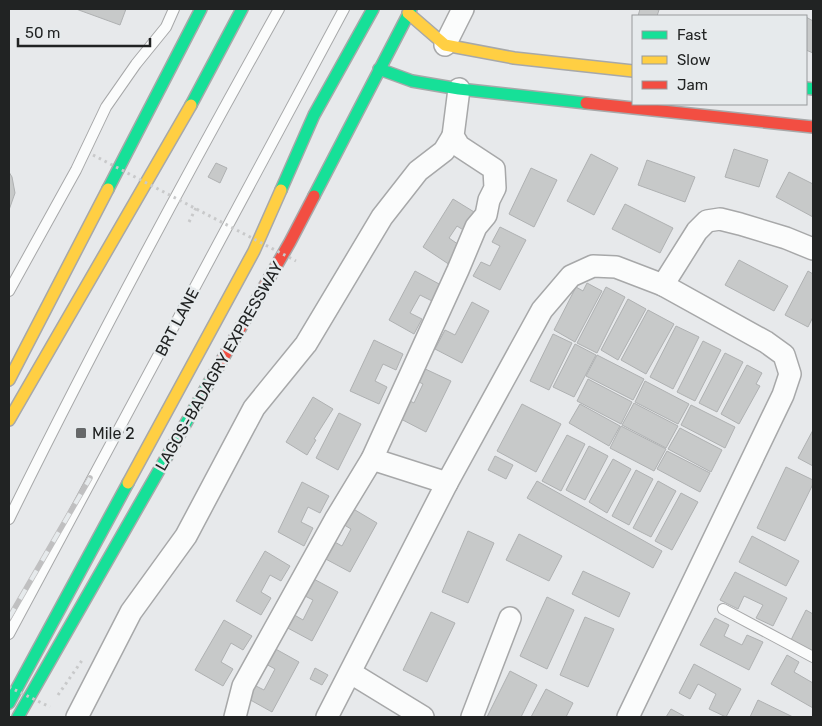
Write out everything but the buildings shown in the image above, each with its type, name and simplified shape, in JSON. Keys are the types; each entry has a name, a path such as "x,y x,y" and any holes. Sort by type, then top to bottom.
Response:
{"main road":[{"path":"9,380 201,9"},
{"path":"9,420 196,96 242,9"},
{"name":"LAGOS-BADAGRY EXPRESSWAY","path":"9,703 254,251 314,115 373,9"},
{"path":"409,11 445,45 514,58 632,71"},
{"name":"LAGOS-BADAGRY EXPRESSWAY","path":"18,717 290,242 409,11"},
{"path":"379,68 412,81 459,90 813,127"}],"street":[{"path":"445,45 464,9"},
{"path":"77,717 131,612 186,536 254,408 306,344 382,217 418,171 444,151 454,136 459,90"},
{"path":"236,717 243,686 372,459 476,227 486,216 489,200 495,188 494,169 459,146 454,136"},
{"path":"662,285 697,231 708,221 720,219 740,224 786,238 813,249"},
{"path":"327,717 447,483 542,310 571,276 593,266 616,267 662,285 766,342 784,356 790,374 783,395 628,717"},
{"path":"372,459 447,483"},
{"path":"472,717 510,618"},
{"path":"351,672 423,717"}],"lane":[{"path":"9,292 76,170 106,106 136,64 166,27 174,9"},
{"path":"9,519 56,423 172,201 279,9"},
{"name":"BRT LANE","path":"9,634 344,9"},
{"path":"723,609 813,658"}],"path":[{"path":"93,155 296,261"},
{"path":"189,222 196,208"},
{"path":"9,687 50,707 86,656"}],"railway":[{"path":"9,618 90,478"}],"traffic: fast":[{"path":"108,189 201,9"},
{"path":"191,105 242,9"},
{"path":"281,190 314,115 373,9"},
{"path":"314,196 411,9"},
{"path":"379,69 412,81 459,89 586,103"},
{"path":"807,88 813,89"},
{"path":"18,717 218,367"},
{"path":"9,703 128,483"}],"traffic: slow":[{"path":"408,13 445,45 514,58 632,71"},
{"path":"9,420 191,105"},
{"path":"9,380 108,189"},
{"path":"128,483 254,251 281,190"}],"traffic: jam":[{"path":"586,103 813,127"},
{"path":"218,367 290,242 314,196"}],"place":[{"name":"Mile 2","path":"81,433"}]}
